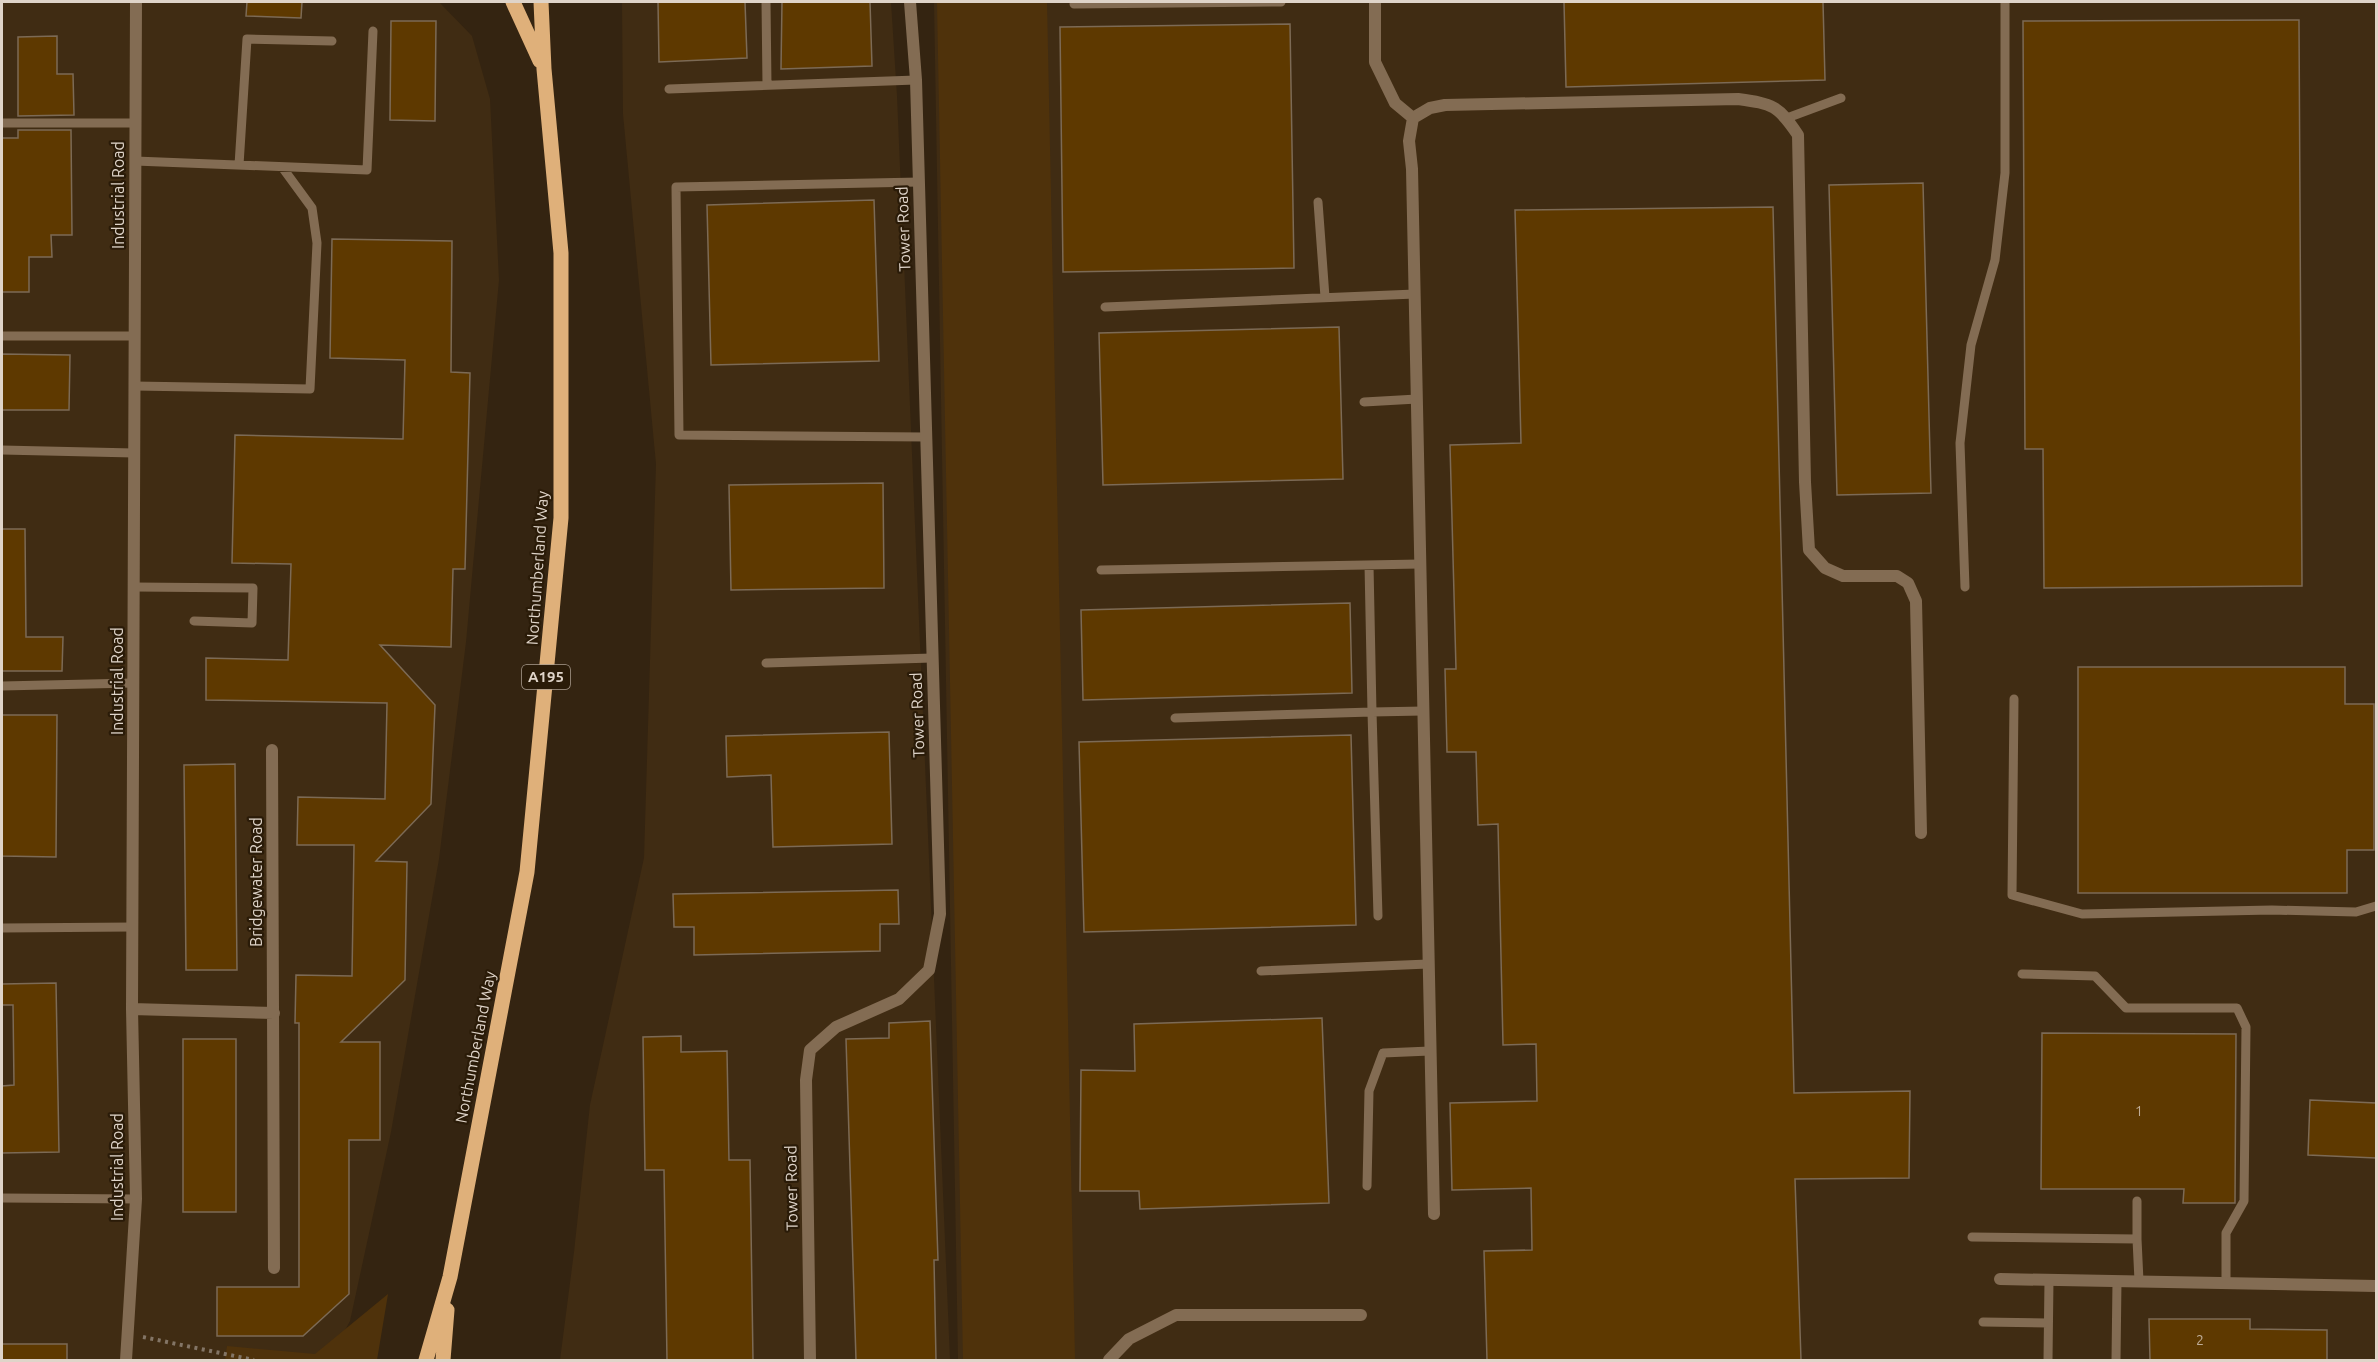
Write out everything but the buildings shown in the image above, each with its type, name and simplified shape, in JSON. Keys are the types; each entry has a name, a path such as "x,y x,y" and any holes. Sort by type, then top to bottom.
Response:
{"main road":[{"name":"Northumberland Way","path":"513,2 544,69"},
{"name":"Northumberland Way","path":"426,1360 450,1277 527,872 561,518 561,253 544,69 541,2"},
{"name":"Northumberland Way","path":"443,1360 450,1277"}],"street":[{"name":"Industrial Road","path":"126,1360 136,1199 132,1010 136,2"},
{"name":"Tower Road","path":"810,1360 806,1080 810,1050 836,1027 899,999 929,970 940,915 916,80 910,2"},
{"path":"1375,2 1375,62 1395,102 1413,118"},
{"path":"1434,1215 1412,169 1409,141 1413,118 1430,108 1445,105 1738,99 1763,102 1784,112 1798,135 1805,482 1809,550 1825,568 1843,576 1897,576 1908,584 1916,601 1921,833"},
{"name":"Bridgewater Road","path":"272,750 274,1268"},
{"path":"132,1010 274,1013"},
{"path":"2000,1279 2376,1286"},
{"path":"1109,1360 1129,1339 1176,1315 1361,1315"}],"lane":[{"path":"766,2 767,85"},
{"path":"1074,4 1281,2"},
{"path":"1965,587 1960,443 1971,345 1995,260 2005,173 2005,2"},
{"path":"135,161 366,170 373,31"},
{"path":"239,165 247,39 332,40"},
{"path":"669,89 916,80"},
{"path":"1787,118 1841,98"},
{"path":"2,123 135,123"},
{"path":"134,386 310,389 316,243 312,208 282,167"},
{"path":"919,182 676,187 678,435 926,437"},
{"path":"1318,202 1325,297"},
{"path":"1105,307 1414,294"},
{"path":"2,336 135,336"},
{"path":"1364,402 1417,399"},
{"path":"2,450 134,453"},
{"path":"1101,570 1420,564"},
{"path":"1369,565 1378,916"},
{"path":"134,587 253,588 252,623 194,621"},
{"path":"766,663 932,658"},
{"path":"2,686 133,683"},
{"path":"2014,699 2012,895 2082,914 2272,910 2356,912 2376,906"},
{"path":"1175,718 1423,711"},
{"path":"2,928 133,927"},
{"path":"1261,971 1428,964"},
{"path":"2022,974 2096,976 2126,1008 2237,1008 2246,1027 2244,1201 2226,1233 2226,1283"},
{"path":"1367,1186 1369,1091 1383,1053 1430,1051"},
{"path":"2,1198 136,1199"},
{"path":"2137,1202 2139,1281"},
{"path":"1972,1236 2138,1239"},
{"path":"2048,1360 2049,1280"},
{"path":"2116,1360 2117,1281"},
{"path":"1983,1322 2049,1323"}],"path":[{"path":"127,1334 254,1360"}],"shaded area":[{"path":"2,2 439,2 472,36 490,99 499,280 466,642 439,859 391,1132 350,1321 329,1360 2,1360"},
{"path":"622,2 891,2 897,96 950,1360 560,1360 590,1105 644,858 656,464 623,114"},
{"path":"934,2 2376,2 2376,1360 958,1360"},
{"path":"937,2 1047,2 1075,1360 963,1360"},
{"path":"388,1294 377,1360 225,1360 227,1346 315,1354"}]}
